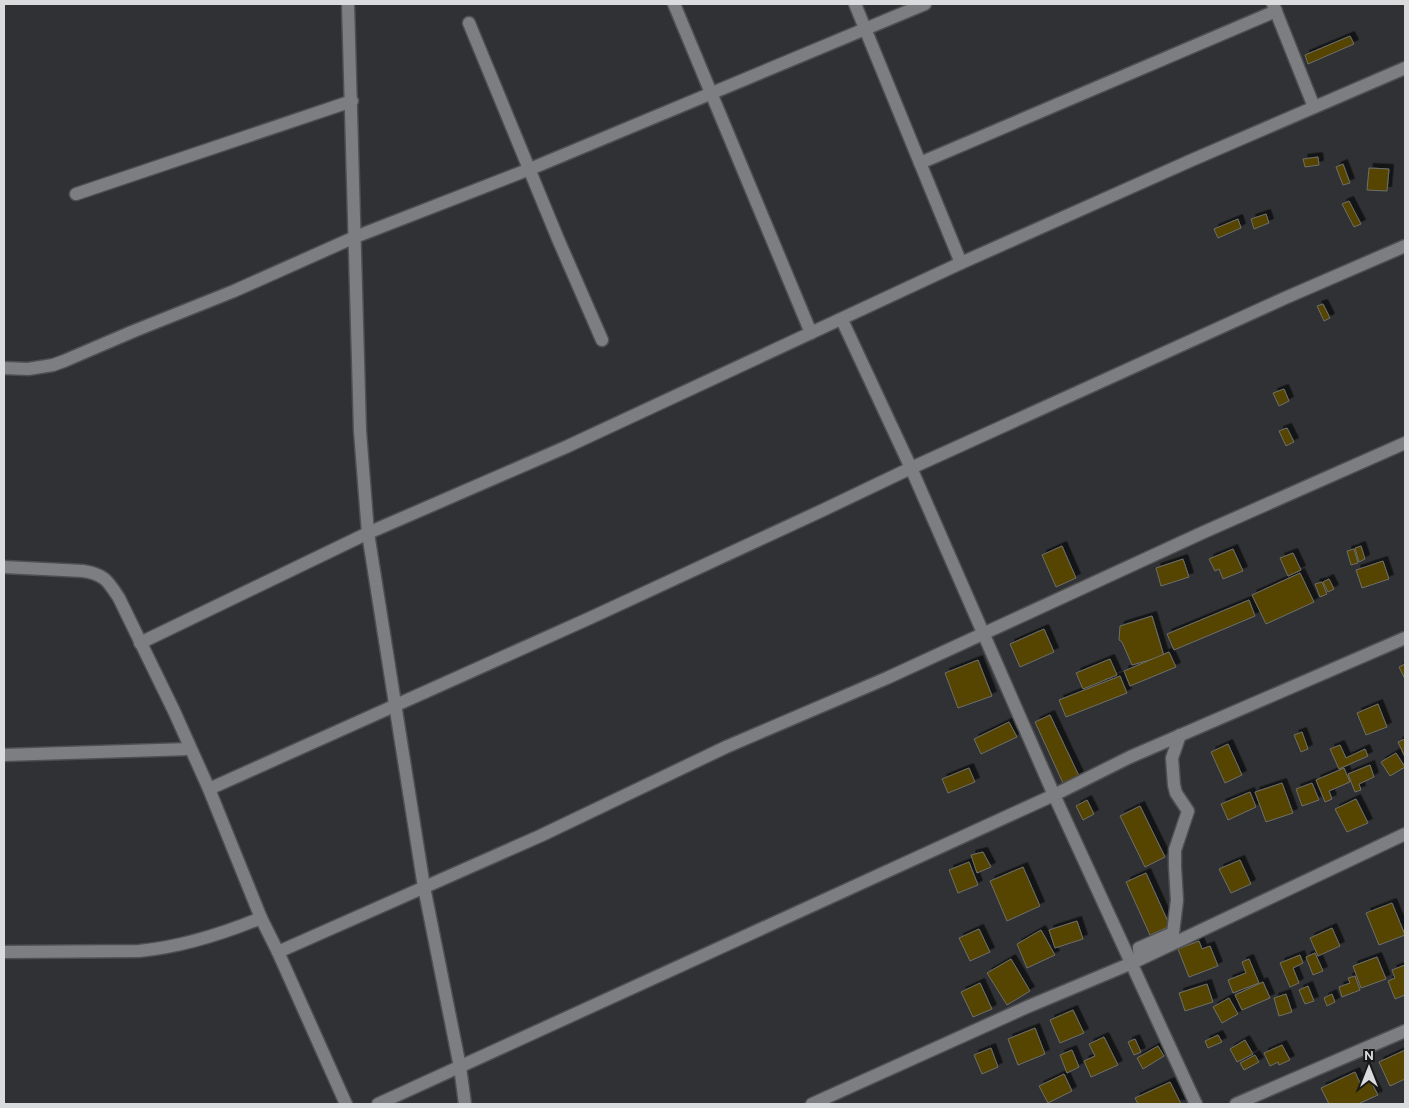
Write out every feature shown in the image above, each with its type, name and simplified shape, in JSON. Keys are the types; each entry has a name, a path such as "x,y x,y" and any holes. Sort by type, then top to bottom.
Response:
{"street":[{"path":"348,4 360,431 368,533 424,887 460,1067 465,1104"},
{"path":"674,4 811,333"},
{"path":"855,4 961,264"},
{"path":"4,368 28,369 53,365 64,361 234,291 356,237 530,169 926,4"},
{"path":"920,163 1274,7 1314,107"},
{"path":"469,23 602,340"},
{"path":"140,643 368,533 566,447 961,264 1405,68"},
{"path":"76,194 352,101"},
{"path":"210,789 395,704 590,618 911,468 1285,298 1405,246"},
{"path":"842,320 911,468 1054,795 1136,961 1196,1104"},
{"path":"278,952 540,836 726,748 984,634 1142,560 1405,443"},
{"path":"4,567 83,570 96,573 109,583 119,598 210,789 261,918 346,1104"},
{"path":"378,1104 1054,795 1130,757 1405,638"},
{"path":"1136,961 1139,948 1173,933 1177,900 1176,850 1188,811 1176,793 1174,785 1172,758 1180,735"},
{"path":"4,755 190,749"},
{"path":"812,1104 1136,961 1405,834"},
{"path":"4,952 159,949 226,932 261,918"},
{"path":"1236,1104 1405,1031"}],"building":[{"path":"1350,36 1354,44 1308,64 1305,55"},
{"path":"1318,157 1319,165 1305,167 1303,159"},
{"path":"1343,164 1350,183 1343,185 1336,167"},
{"path":"1369,168 1389,169 1387,191 1367,190"},
{"path":"1349,201 1361,224 1354,227 1342,204"},
{"path":"1266,214 1269,223 1254,229 1251,219"},
{"path":"1238,219 1241,228 1218,238 1214,229"},
{"path":"1323,304 1330,318 1324,321 1317,306"},
{"path":"1284,389 1289,401 1279,406 1273,393"},
{"path":"1287,428 1294,442 1286,446 1279,431"},
{"path":"1062,546 1076,578 1056,587 1042,555"},
{"path":"1361,546 1365,559 1359,562 1355,548"},
{"path":"1233,549 1243,571 1223,579 1219,569 1215,571 1209,559"},
{"path":"1354,549 1358,563 1351,565 1347,551"},
{"path":"1293,553 1301,570 1288,576 1280,558"},
{"path":"1183,559 1189,577 1161,586 1156,568"},
{"path":"1383,561 1389,579 1362,588 1356,570"},
{"path":"1300,573 1314,602 1266,624 1252,595"},
{"path":"1329,579 1334,589 1328,592 1323,582"},
{"path":"1322,582 1327,594 1320,597 1315,584"},
{"path":"1249,600 1255,616 1174,650 1167,634"},
{"path":"1152,616 1164,656 1132,665 1122,642 1119,640 1120,626"},
{"path":"1044,629 1054,652 1020,667 1010,644"},
{"path":"1169,652 1176,667 1130,686 1124,671"},
{"path":"1110,659 1117,675 1083,689 1076,673"},
{"path":"978,660 992,696 958,708 945,673"},
{"path":"1405,664 1405,679 1399,667"},
{"path":"1120,676 1127,693 1066,717 1059,700"},
{"path":"1378,704 1387,727 1366,735 1357,713"},
{"path":"1050,715 1079,776 1063,783 1035,722"},
{"path":"1009,722 1017,737 981,754 974,739"},
{"path":"1302,732 1308,749 1301,752 1294,735"},
{"path":"1405,739 1405,757 1398,742"},
{"path":"1228,744 1242,775 1225,783 1211,752"},
{"path":"1340,745 1346,758 1365,749 1368,756 1339,769 1330,749"},
{"path":"1396,753 1405,767 1390,776 1381,762"},
{"path":"1370,765 1374,777 1359,784 1361,790 1355,792 1348,774"},
{"path":"969,768 975,782 948,793 942,779"},
{"path":"1344,768 1350,782 1329,791 1332,799 1325,802 1316,780"},
{"path":"1282,783 1293,813 1266,822 1255,792"},
{"path":"1312,783 1319,800 1302,806 1296,789"},
{"path":"1250,792 1256,807 1228,820 1221,804"},
{"path":"1356,799 1368,823 1347,832 1335,809"},
{"path":"1087,800 1094,814 1083,820 1076,806"},
{"path":"1140,806 1165,857 1145,867 1120,816"},
{"path":"983,852 991,867 977,873 971,855"},
{"path":"1240,860 1251,884 1231,893 1219,869"},
{"path":"969,862 978,885 958,893 949,870"},
{"path":"1023,867 1040,906 1007,921 990,881"},
{"path":"1146,873 1170,926 1150,935 1126,882"},
{"path":"1392,903 1405,935 1379,945 1366,913"},
{"path":"1077,921 1083,939 1055,948 1049,930"},
{"path":"1332,928 1340,946 1318,956 1310,938"},
{"path":"979,929 990,952 970,961 959,938"},
{"path":"1041,930 1055,955 1027,968 1017,944"},
{"path":"1199,941 1202,949 1210,946 1218,966 1189,977 1178,949"},
{"path":"1315,953 1323,971 1313,975 1306,957"},
{"path":"1300,955 1303,963 1293,968 1299,983 1290,987 1280,963"},
{"path":"1377,957 1386,979 1361,988 1353,966"},
{"path":"1011,959 1030,991 1007,1005 987,973"},
{"path":"1249,959 1259,983 1233,993 1228,980 1246,973 1242,962"},
{"path":"1405,965 1405,995 1395,999 1388,981 1395,978 1392,970"},
{"path":"1355,976 1360,990 1342,997 1339,987 1350,983 1348,978"},
{"path":"1263,982 1270,998 1242,1010 1235,995"},
{"path":"980,983 992,1009 973,1017 961,992"},
{"path":"1207,984 1213,1002 1185,1011 1179,993"},
{"path":"1308,986 1314,1001 1305,1004 1299,990"},
{"path":"1286,994 1292,1012 1279,1016 1274,998"},
{"path":"1332,994 1335,1002 1327,1006 1324,998"},
{"path":"1229,998 1238,1014 1222,1023 1213,1007"},
{"path":"1073,1010 1084,1033 1060,1043 1050,1020"},
{"path":"1035,1028 1045,1054 1018,1065 1008,1039"},
{"path":"1218,1035 1222,1042 1208,1048 1205,1041"},
{"path":"1104,1037 1118,1065 1091,1077 1084,1061 1095,1056 1089,1044"},
{"path":"1135,1039 1141,1052 1134,1055 1128,1042"},
{"path":"1245,1040 1253,1054 1237,1062 1230,1049"},
{"path":"1282,1045 1290,1060 1279,1065 1278,1062 1270,1066 1264,1053"},
{"path":"1158,1046 1164,1056 1143,1069 1137,1058"},
{"path":"991,1048 998,1067 982,1074 974,1055"},
{"path":"1072,1050 1079,1067 1067,1073 1060,1055"},
{"path":"1405,1050 1405,1079 1390,1086 1379,1062"},
{"path":"1255,1055 1259,1062 1244,1070 1240,1063"},
{"path":"1355,1072 1360,1083 1369,1078 1378,1095 1358,1104 1329,1104 1321,1088"},
{"path":"1064,1074 1072,1091 1048,1103 1039,1086"},
{"path":"1170,1082 1181,1104 1138,1104 1135,1098"}]}
